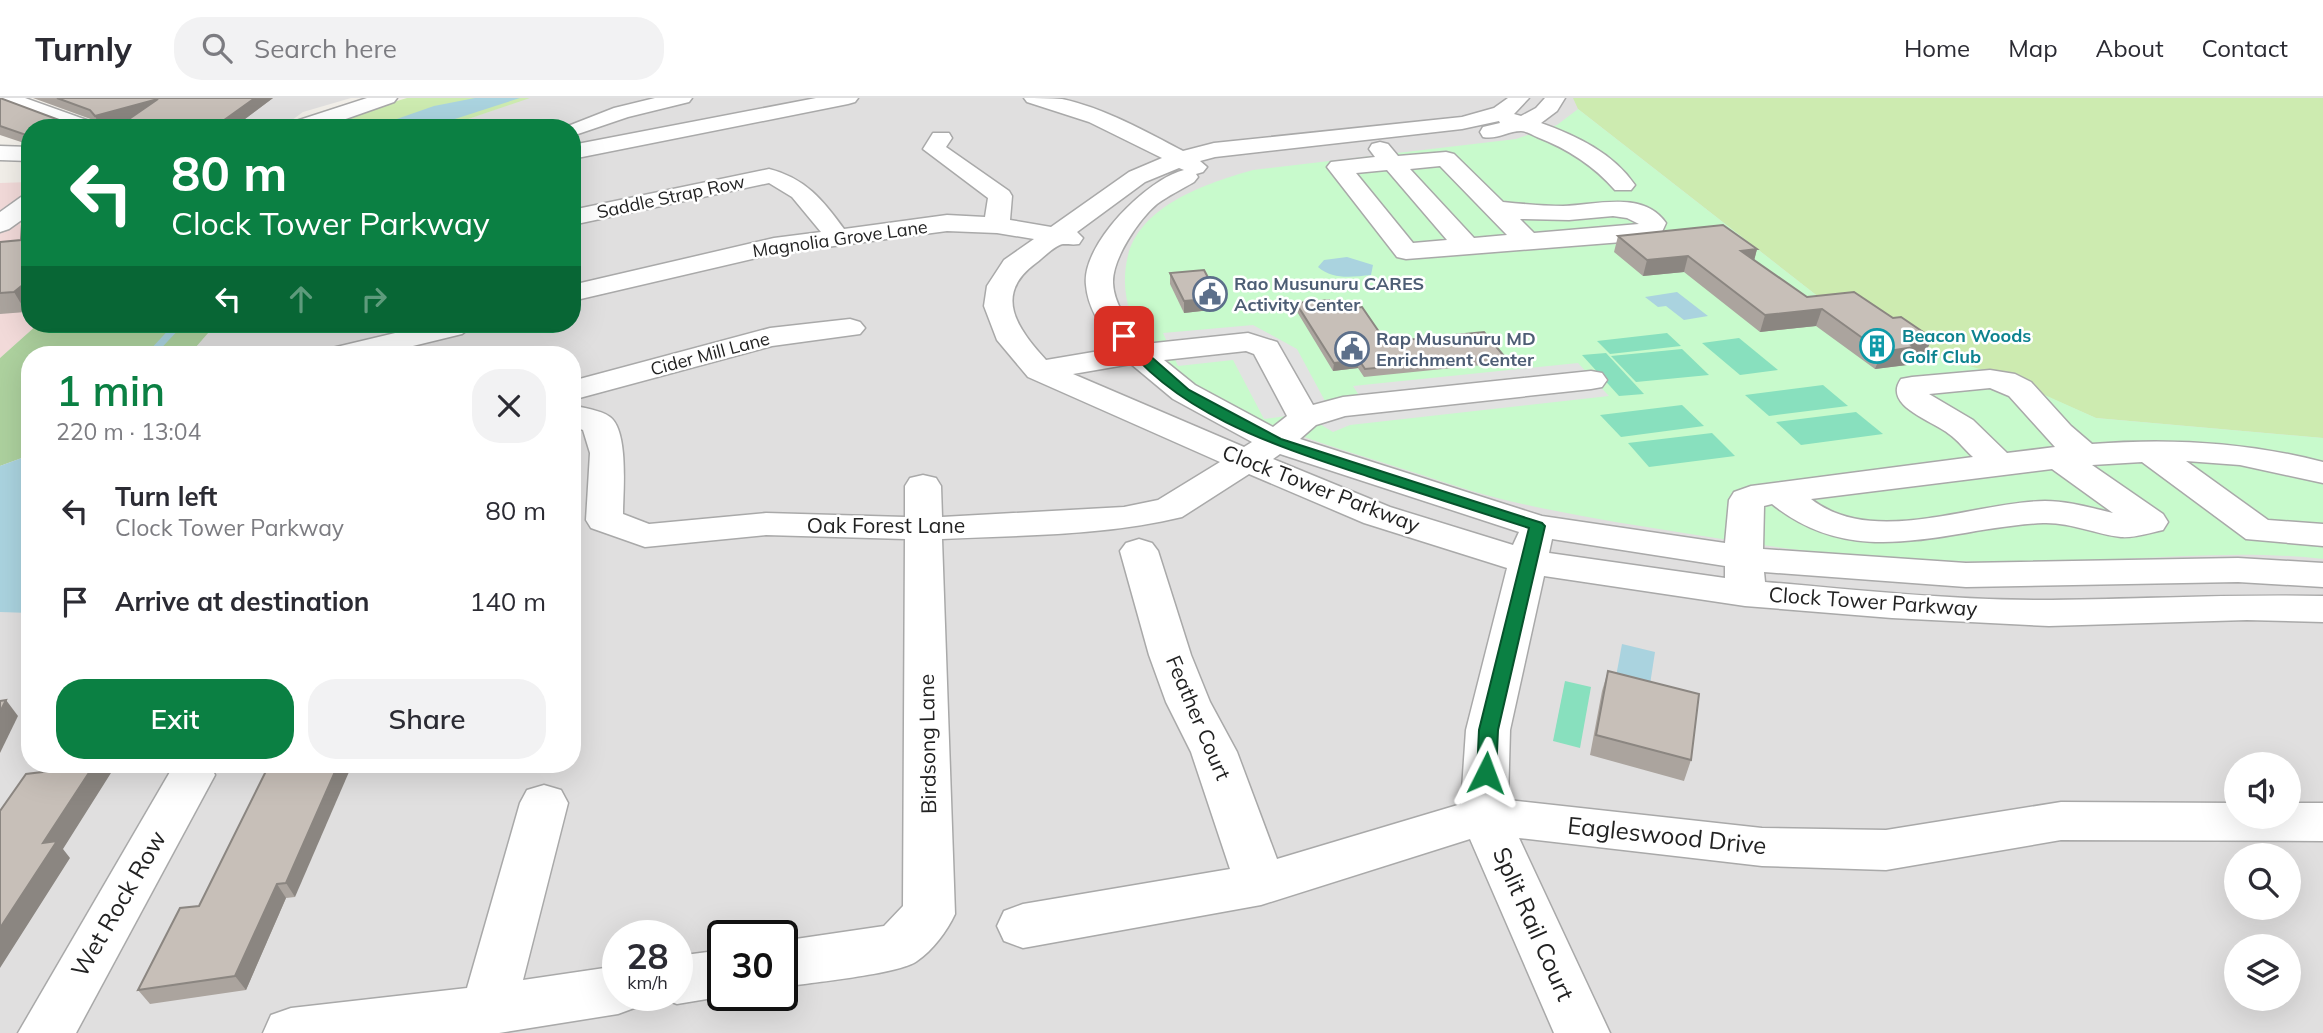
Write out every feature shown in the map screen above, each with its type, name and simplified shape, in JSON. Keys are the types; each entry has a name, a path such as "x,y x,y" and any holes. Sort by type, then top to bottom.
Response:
{"street":[{"path":"312,98 347,110"},
{"path":"322,119 387,98"},
{"path":"581,127 621,112 682,98"},
{"path":"581,150 848,98"},
{"path":"1034,98 1062,104 1203,156"},
{"path":"1089,98 1131,110"},
{"name":"Clock Tower Parkway","path":"1379,148 1496,115 1514,106 1522,111 1547,112 1555,98"},
{"path":"9,100 62,119"},
{"path":"1522,111 1582,148 1611,170 1633,194 1641,212 1653,223 1652,229 1583,239 1406,251 1339,167 1379,148 1446,159 1528,241"},
{"name":"Clock Tower Parkway","path":"1522,111 1483,134 1379,148 1203,156 1137,177 1014,266 1001,286 998,306 1007,334 1039,370 1377,515 1533,544 1745,576 2049,613 2247,607 2323,609"},
{"path":"941,138 934,149 1000,195 997,225"},
{"path":"1379,148 1467,246"},
{"path":"0,153 21,154"},
{"name":"Clock Tower Parkway","path":"1203,156 1177,181 1147,200 1112,244 1102,262 1099,284 1111,319 1138,354 1184,393 1276,442 1533,544"},
{"path":"0,174 21,173"},
{"name":"Saddle Strap Row","path":"581,216 769,176 783,178 813,204 838,239"},
{"path":"1603,208 1623,185"},
{"path":"0,193 15,209"},
{"path":"1496,209 1569,213 1603,208 1641,212"},
{"name":"Magnolia Grove Lane","path":"581,291 774,246 947,223 997,225 1112,244"},
{"name":"Cider Mill Lane","path":"581,389 770,337 850,328"},
{"path":"387,346 456,333"},
{"path":"1039,370 1138,354 1248,342 1266,348 1304,418 1343,407 1591,380"},
{"path":"1779,492 1807,514 1839,527 1876,532 1909,531 2043,512 2066,513 2123,526 2150,522 2071,456 2059,433 2020,389 2004,381 1990,379 1912,386 1912,394 1916,400 1961,427 2000,465"},
{"name":"Oak Forest Lane","path":"581,418 598,424 607,453 604,520 645,536 924,508 1124,518 1169,509 1276,442 1304,418"},
{"path":"2148,450 2259,531 2323,535"},
{"path":"1745,576 1743,508 1747,500 1779,492 2071,456 2148,450 2205,450 2262,458 2323,473"},
{"name":"Birdsong Lane","path":"798,962 898,946 929,914 924,508"},
{"name":"Split Rail Court","path":"1533,544 1488,730 1484,816 1582,1033"},
{"name":"Feather Court","path":"1139,551 1170,655 1188,702 1214,752 1261,884"},
{"name":"Clock Tower Parkway","path":"1745,576 2238,570 2323,575"},
{"name":"Wet Rock Row","path":"46,1033 192,775"},
{"path":"488,1010 544,803"},
{"name":"Eagleswood Drive","path":"1023,926 1261,884 1484,816 1762,847 1886,850 2061,821 2323,822"},
{"path":"291,1033 488,1010 602,992"}],"shaded area":[{"path":"59,98 351,98 303,112 293,119 104,119"},
{"path":"480,98 2323,98 2323,1033 0,1033 0,466 21,458 21,773 581,773 581,346 197,346 208,333 581,333 581,119 468,119 499,108"},
{"path":"21,182 21,333 28,333 0,358 0,183"},
{"path":"1253,325 1297,349 1325,401 1360,397 1353,386 1578,363 1609,396 1350,425 1333,432 1318,423 1287,416 1264,419 1233,360 1178,366 1163,333"}],"green space":[{"path":"407,98 530,98 468,119 338,119"},
{"path":"1573,98 2323,98 2323,438 2096,418 1998,375 1937,357 1857,302 1829,305 1578,109"},
{"path":"1578,109 1829,305 1857,302 1937,357 1998,374 2096,418 2323,438 2323,559 2246,555 2017,562 1889,559 1746,543 1548,509 1456,486 1318,442 1255,418 1196,386 1170,366 1147,343 1135,324 1125,282 1127,260 1133,241 1144,225 1159,211 1196,190 1253,170 1516,139 1557,125"},
{"path":"28,333 208,333 197,346 21,346 21,458 0,466 0,358"},
{"path":"1667,333 1681,346 1610,354 1597,341"},
{"path":"1739,338 1778,370 1740,375 1702,343"},
{"path":"1682,349 1709,375 1636,382 1611,356"},
{"path":"1606,353 1644,394 1619,396 1582,355"},
{"path":"1823,385 1848,406 1769,416 1745,395"},
{"path":"1682,405 1704,426 1621,437 1600,415"},
{"path":"1856,412 1883,434 1801,445 1776,422"},
{"path":"1712,433 1735,456 1649,467 1628,443"},
{"path":"1565,681 1591,687 1580,748 1553,741"}],"water":[{"path":"475,98 520,98 455,119 397,119 434,106"},
{"path":"1347,257 1373,265 1371,275 1336,276 1318,267 1324,260"},
{"path":"1677,292 1708,316 1684,320 1666,306 1658,307 1645,297"},
{"path":"21,458 21,613 0,612 0,466"},
{"path":"1622,644 1655,652 1649,691 1615,682"}],"building":[{"path":"0,98 56,119 21,119 21,133 0,126"},
{"path":"57,98 255,98 226,119 129,119 158,99 95,116 90,110"},
{"path":"1723,225 1757,249 1741,251 1807,297 1854,292 1893,318 1901,317 1932,338 1905,341 1914,347 1882,352 1822,309 1765,315 1688,256 1647,260 1618,236"},
{"path":"21,240 21,286 14,292 0,293 0,242"},
{"path":"1204,270 1219,298 1184,301 1170,273"},
{"path":"1329,300 1336,310 1362,307 1386,342 1484,332 1504,356 1365,369 1359,360 1334,363 1296,303"},
{"path":"1608,671 1699,694 1691,760 1596,735"},
{"path":"6,700 0,712 0,701"},
{"path":"89,773 43,843 57,841 0,928 0,811 26,774"},
{"path":"265,773 334,773 286,883 277,884 235,976 138,990 180,908 199,906"}],"waterway":[{"path":"158,346 171,333"}],"place":[{"name":"Rao Musunuru CARES Activity Center","path":"1210,294"},
{"name":"Beacon Woods Golf Club","path":"1877,346"},
{"name":"Rap Musunuru MD Enrichment Center","path":"1352,349"}],"route":[{"path":"1124,336 1138,354 1184,393 1276,442 1537,526 1488,730 1486,773"}]}
